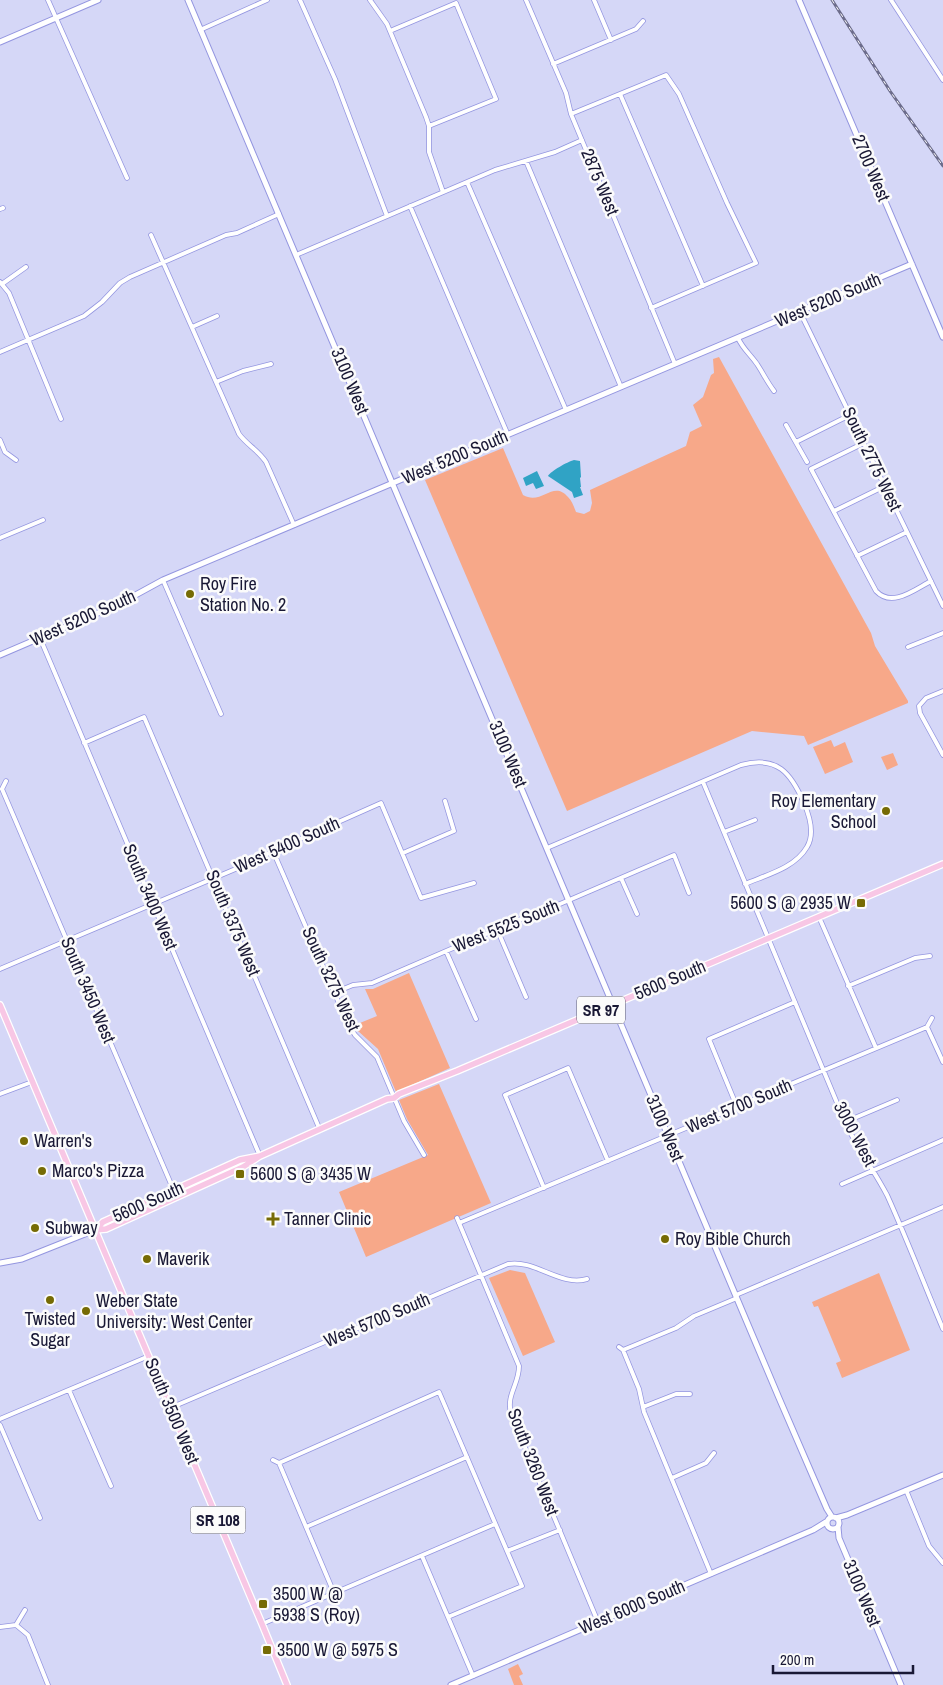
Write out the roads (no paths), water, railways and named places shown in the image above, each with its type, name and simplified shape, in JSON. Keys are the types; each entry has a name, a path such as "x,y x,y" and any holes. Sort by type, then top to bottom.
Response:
{"main road":[{"name":"5600 South","path":"95,1230 106,1229 234,1171 260,1156 387,1099 394,1098 399,1094 943,864"},
{"name":"SR 108","path":"0,1005 32,1082"},
{"name":"South 3500 West","path":"32,1082 287,1685"},
{"name":"5600 South","path":"95,1230 103,1222 240,1160 260,1156"}],"street":[{"path":"48,0 127,178"},
{"path":"0,42 98,0"},
{"name":"3100 West","path":"188,0 901,1685"},
{"path":"200,30 267,0"},
{"path":"300,0 334,79 387,216"},
{"path":"370,0 390,31 428,126 429,152 443,192"},
{"name":"2875 West","path":"526,0 566,94 571,114 675,364"},
{"path":"594,0 611,40"},
{"name":"2700 West","path":"799,0 943,337"},
{"path":"891,0 943,80"},
{"path":"390,31 457,1 496,99 502,102"},
{"path":"553,64 636,29 642,21"},
{"path":"571,114 666,75 679,94 727,203 756,263 651,308"},
{"path":"620,94 703,286"},
{"path":"428,126 496,99"},
{"path":"296,255 495,170 555,152 582,140"},
{"path":"526,161 622,387"},
{"path":"467,182 566,410"},
{"path":"410,206 508,434"},
{"path":"0,352 84,316 102,302 120,283 226,235 279,214"},
{"path":"151,235 239,434 245,442 260,453 266,462 294,525"},
{"name":"West 5200 South","path":"0,655 120,604 163,580 912,264"},
{"path":"26,267 1,283 9,293 61,419"},
{"name":"South 2775 West","path":"800,312 943,606"},
{"path":"192,327 218,316"},
{"path":"738,338 742,348 757,365 774,391"},
{"path":"216,382 242,371 271,364"},
{"path":"796,442 850,415"},
{"path":"786,425 807,462"},
{"path":"0,440 5,452 16,460"},
{"path":"864,443 811,469 876,591 881,596 888,599 896,598 931,581"},
{"path":"834,511 885,486"},
{"path":"0,538 43,520"},
{"path":"857,556 907,532"},
{"path":"163,580 221,714"},
{"path":"908,647 943,633"},
{"name":"South 3400 West","path":"40,638 260,1156"},
{"path":"943,691 926,698 921,702 920,706 920,713 943,755"},
{"name":"South 3375 West","path":"84,743 144,717 320,1130"},
{"path":"547,848 752,762 764,762 776,766 790,776 796,784 808,813 812,834 806,849 791,864 746,884"},
{"path":"1,789 6,781"},
{"name":"3000 West","path":"703,782 845,1122 855,1143 874,1171 900,1226 943,1329"},
{"name":"South 3450 West","path":"1,789 174,1191"},
{"path":"444,801 454,831 402,853 421,898 474,883"},
{"name":"West 5400 South","path":"0,969 252,862 381,803 402,853"},
{"path":"724,832 754,820"},
{"name":"South 3275 West","path":"273,851 336,992 348,1024 355,1035 377,1057 404,1120 424,1155"},
{"name":"West 5525 South","path":"336,992 353,985 372,983 674,855 689,893"},
{"path":"621,878 637,914"},
{"path":"818,917 876,1048"},
{"path":"497,929 526,997"},
{"path":"446,951 476,1019"},
{"path":"848,986 915,958 930,956"},
{"path":"736,1107 709,1039 795,1002"},
{"path":"932,1018 927,1026 942,1059"},
{"name":"West 5700 South","path":"460,1223 927,1026"},
{"path":"544,1188 505,1095 568,1068 608,1161"},
{"path":"0,1094 32,1082"},
{"path":"845,1122 897,1100"},
{"path":"842,1184 943,1140"},
{"path":"711,1574 643,1407 639,1389 621,1348 676,1328 694,1316 737,1296 943,1207"},
{"name":"South 3260 West","path":"457,1218 518,1366 517,1381 509,1400 511,1414 598,1622"},
{"name":"SR 97","path":"0,1263 22,1259 95,1230"},
{"name":"West 5700 South","path":"170,1408 514,1263 577,1282 587,1279"},
{"path":"0,1419 148,1356"},
{"path":"69,1390 111,1486"},
{"path":"279,1463 439,1392 522,1586 448,1618"},
{"path":"643,1407 676,1394 690,1394"},
{"path":"0,1425 40,1518"},
{"path":"672,1478 706,1464 714,1453"},
{"path":"306,1527 467,1457"},
{"path":"273,1460 279,1463 334,1593"},
{"name":"West 6000 South","path":"451,1685 943,1474"},
{"path":"906,1490 929,1546 942,1560"},
{"path":"262,1624 495,1524"},
{"path":"507,1551 560,1530"},
{"path":"422,1556 473,1676"},
{"path":"16,1625 25,1610"},
{"path":"0,1627 16,1625 28,1635 48,1685"}],"water":[{"path":"574,460 580,461 580,487 583,495 574,498 572,492 548,476"},
{"path":"537,471 544,486 536,489 533,483 526,486 523,478"}],"railway":[{"path":"832,0 890,91 943,166"}],"place":[{"name":"Roy Fire Station No. 2","path":"190,594"},
{"name":"Roy Elementary School","path":"886,811"},
{"name":"5600 S @ 2935 W","path":"861,903"},
{"name":"Warren's","path":"24,1141"},
{"name":"Marco's Pizza","path":"42,1171"},
{"name":"5600 S @ 3435 W","path":"240,1174"},
{"name":"Tanner Clinic","path":"273,1219"},
{"name":"Subway","path":"35,1228"},
{"name":"Roy Bible Church","path":"665,1239"},
{"name":"Maverik","path":"147,1259"},
{"name":"Twisted Sugar","path":"50,1300"},
{"name":"Weber State University: West Center","path":"86,1311"},
{"name":"3500 W @ 5938 S (Roy)","path":"263,1604"},
{"name":"3500 W @ 5975 S","path":"267,1650"}]}
